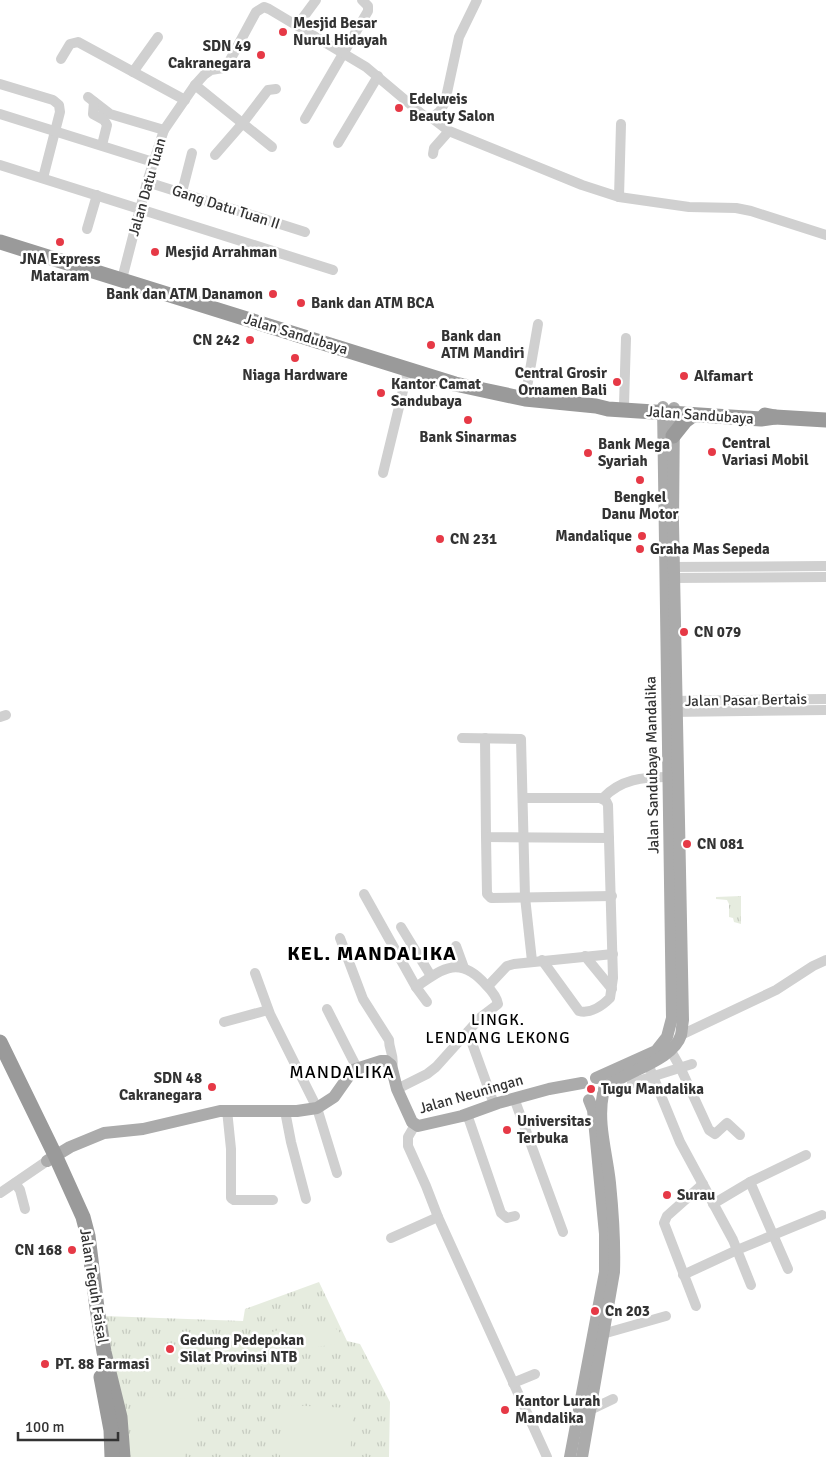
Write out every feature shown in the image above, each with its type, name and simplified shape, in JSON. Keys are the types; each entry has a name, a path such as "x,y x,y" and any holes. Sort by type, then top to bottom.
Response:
{"highway":[{"name":"Jalan Sandubaya","path":"0,242 408,370 475,389 525,399 596,406 608,410 668,410 761,414 775,417 826,420"},
{"name":"Jalan Sandubaya","path":"596,406 608,404 624,405 693,415 762,419 775,417"},
{"path":"673,436 693,415"},
{"name":"Jalan Teguh Faisal","path":"0,1042 5,1067 51,1158 78,1230 92,1332 111,1430 112,1457"},
{"name":"Jalan Teguh Faisal","path":"51,1158 76,1199 88,1236 99,1323 120,1417 123,1457"}],"main road":[{"path":"668,410 673,436 669,573"},
{"name":"Jalan Sandubaya Mandalika","path":"596,1078 650,1054 664,1042 670,1032 677,978 676,890 668,777 671,707 668,410"},
{"path":"671,707 676,890"},
{"path":"589,1100 599,1098 618,1078 652,1074 671,1051 681,1035 683,1020 677,978"},
{"path":"51,1158 104,1133 144,1129 205,1113 228,1110 285,1111 317,1108 334,1097 349,1074 357,1068 383,1061 388,1062 392,1068"},
{"name":"Jalan Neuningan","path":"392,1068 397,1089 412,1122 420,1126 467,1114 514,1098 582,1083"},
{"path":"570,1457 598,1335 614,1272 615,1244 601,1113 603,1092 600,1080 596,1078 591,1078 582,1083 582,1093 589,1100 592,1110 606,1249 598,1335 599,1365 582,1457"}],"street":[{"path":"300,23 316,0"},
{"path":"432,118 440,111 446,97 459,36 477,0"},
{"path":"305,119 368,11 368,2"},
{"name":"Jalan Datu Tuan","path":"122,279 147,182 164,130 195,85 208,72 223,68 230,62 258,4 378,76 422,113 432,118 449,132 620,197 689,207 736,208 826,235"},
{"path":"133,72 158,37"},
{"path":"61,59 70,44 76,42 185,100"},
{"path":"338,143 378,76"},
{"path":"0,84 53,100 60,107 43,178"},
{"path":"195,85 272,148"},
{"path":"215,154 242,124 268,90 276,89"},
{"path":"102,145 107,125 104,120 94,117 91,100 110,114 164,130"},
{"path":"0,114 153,162"},
{"path":"620,197 621,124"},
{"path":"433,154 434,148 449,132"},
{"path":"182,192 192,153"},
{"path":"0,165 333,270"},
{"name":"Gang Datu Tuan II","path":"147,182 304,232"},
{"path":"87,229 97,195"},
{"path":"525,399 538,324"},
{"path":"624,405 626,338"},
{"path":"383,473 408,370"},
{"path":"669,573 826,566"},
{"path":"669,573 826,577"},
{"name":"Jalan Pasar Bertais","path":"671,707 826,699"},
{"path":"671,707 826,710"},
{"path":"462,738 521,739 525,897 537,960 579,1011 589,1011 604,1004 610,998 612,989 612,896 608,805 603,798"},
{"path":"485,738 491,837 488,895 494,898 612,896"},
{"path":"523,798 603,798 609,791 621,783 634,779 668,777"},
{"path":"491,837 608,838"},
{"path":"364,894 427,1002"},
{"path":"401,927 431,976"},
{"path":"340,938 363,999 389,1040 393,1056 392,1068"},
{"path":"456,946 464,968"},
{"path":"490,984 507,966 537,960 613,954"},
{"path":"585,956 612,989"},
{"path":"681,1035 776,990 813,966 826,960"},
{"path":"397,1089 432,1071 484,1015 498,1004 487,986 473,972 464,968 450,966 442,969 416,986"},
{"path":"255,973 268,1010 317,1108 338,1174"},
{"path":"327,1009 357,1068"},
{"path":"224,1022 268,1010"},
{"path":"468,1032 494,1104"},
{"path":"671,1051 712,1133 714,1134 727,1123 740,1135"},
{"path":"632,1083 652,1074 682,1071 692,1064"},
{"path":"652,1074 680,1142 737,1250 751,1285"},
{"path":"514,1098 563,1232"},
{"path":"228,1110 232,1149 231,1198 234,1200 273,1200"},
{"path":"285,1111 306,1199"},
{"path":"467,1114 501,1213 507,1218 515,1216"},
{"path":"415,1125 408,1137 408,1146 438,1217 547,1457"},
{"path":"713,1204 750,1182 806,1155"},
{"path":"0,1193 51,1158"},
{"path":"750,1182 788,1269"},
{"path":"15,1183 20,1190 24,1209"},
{"path":"696,1306 664,1227 664,1221 668,1214 703,1184"},
{"path":"683,1275 773,1234 822,1216"},
{"path":"391,1238 438,1217"},
{"path":"598,1335 666,1316"},
{"path":"513,1383 535,1374"},
{"path":"590,1410 613,1399"}],"green space":[{"path":"741,896 741,924 734,922 733,918 729,917 729,904 727,900 716,899 716,897"},
{"path":"319,1282 347,1341 360,1344 390,1402 389,1457 124,1457 104,1316 243,1321 245,1309"},
{"path":"311,1324 335,1328 344,1340 341,1343 258,1357 254,1348 264,1337 278,1330"},
{"path":"135,1397 199,1399 197,1430 189,1439 185,1457 135,1457"},
{"path":"282,1405 353,1408 350,1457 280,1457"}],"place":[{"name":"Mesjid Besar Nurul Hidayah","path":"283,32"},
{"name":"SDN 49 Cakranegara","path":"261,55"},
{"name":"Edelweis Beauty Salon","path":"399,108"},
{"name":"JNA Express Mataram","path":"60,242"},
{"name":"Mesjid Arrahman","path":"155,252"},
{"name":"Bank dan ATM Danamon","path":"273,294"},
{"name":"Bank dan ATM BCA","path":"301,303"},
{"name":"CN 242","path":"250,340"},
{"name":"Bank dan ATM Mandiri","path":"431,345"},
{"name":"Niaga Hardware","path":"295,358"},
{"name":"Alfamart","path":"684,376"},
{"name":"Central Grosir Ornamen Bali","path":"617,382"},
{"name":"Kantor Camat Sandubaya","path":"381,393"},
{"name":"Bank Sinarmas","path":"468,420"},
{"name":"Central Variasi Mobil","path":"712,452"},
{"name":"Bank Mega Syariah","path":"588,453"},
{"name":"Bengkel Danu Motor","path":"640,480"},
{"name":"Mandalique","path":"642,536"},
{"name":"CN 231","path":"440,539"},
{"name":"Graha Mas Sepeda","path":"640,549"},
{"name":"CN 079","path":"684,632"},
{"name":"CN 081","path":"687,844"},
{"name":"SDN 48 Cakranegara","path":"212,1087"},
{"name":"Tugu Mandalika","path":"591,1089"},
{"name":"Universitas Terbuka","path":"507,1130"},
{"name":"Surau","path":"667,1195"},
{"name":"CN 168","path":"72,1250"},
{"name":"Cn 203","path":"595,1311"},
{"name":"Gedung Pedepokan Silat Provinsi NTB","path":"170,1349"},
{"name":"PT. 88 Farmasi","path":"45,1364"},
{"name":"Kantor Lurah Mandalika","path":"505,1410"}],"district":[{"name":"KEL. MANDALIKA","path":"372,953"},
{"name":"LINGK. LENDANG LEKONG","path":"498,1029"},
{"name":"MANDALIKA","path":"342,1072"}]}
